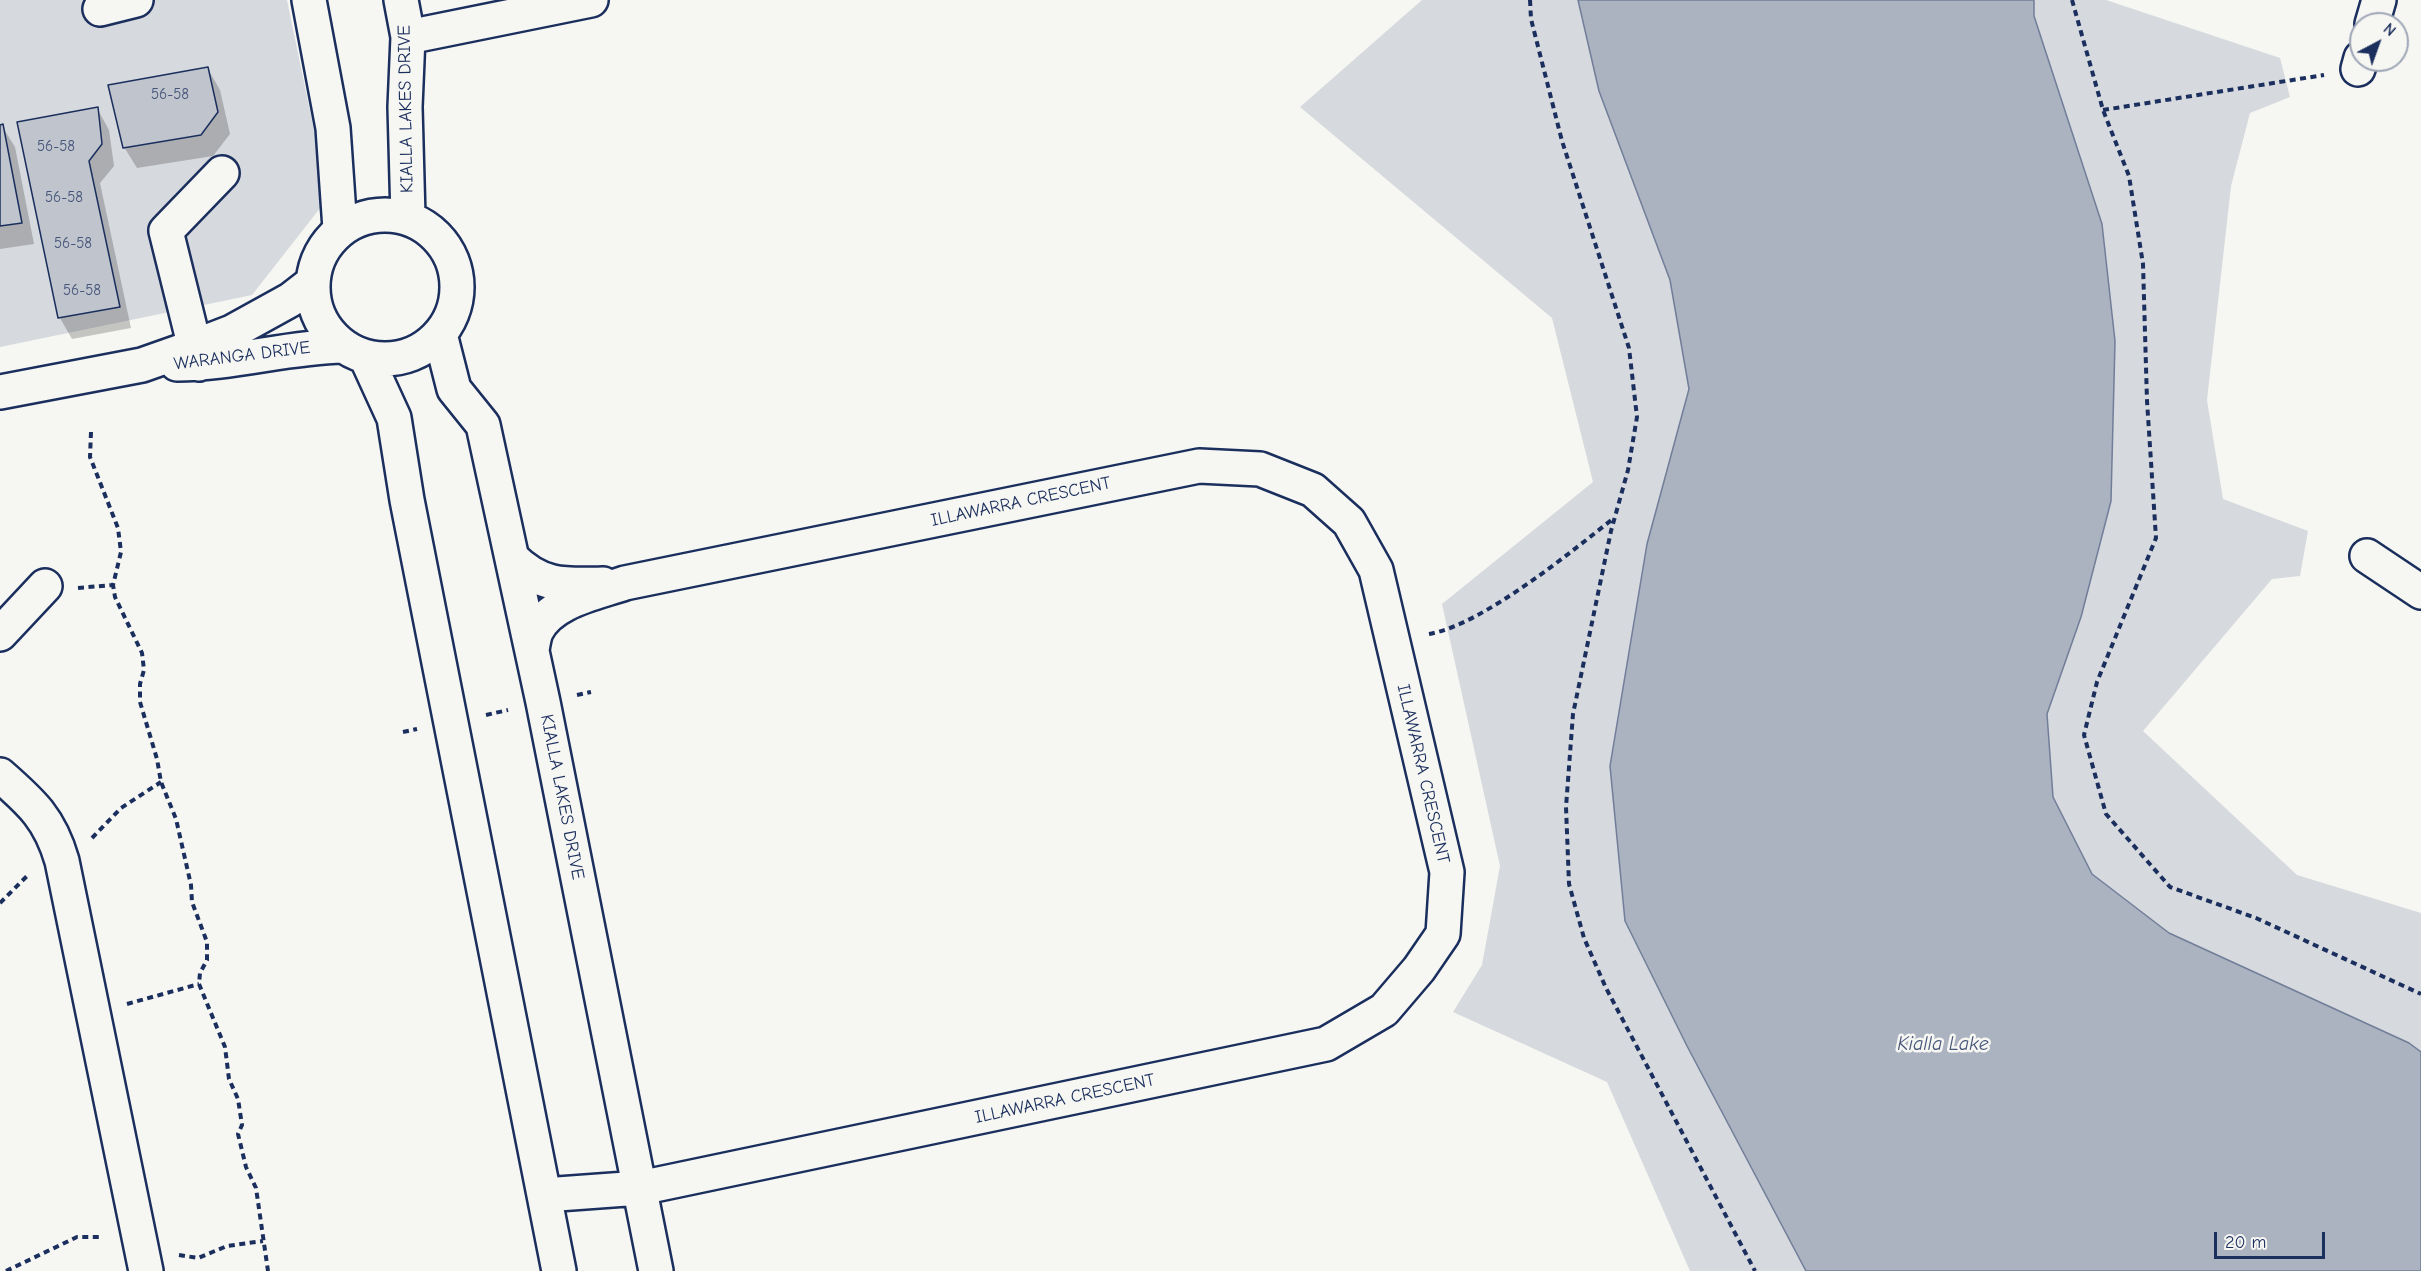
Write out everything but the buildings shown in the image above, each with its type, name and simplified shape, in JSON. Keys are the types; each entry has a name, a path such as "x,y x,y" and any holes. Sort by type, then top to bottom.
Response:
{"street":[{"path":"100,9 136,0"},
{"path":"309,0 333,128 340,229"},
{"name":"KIALLA LAKES DRIVE","path":"401,0 408,37 405,107 408,217"},
{"path":"408,37 591,0"},
{"path":"196,356 166,231 222,173"},
{"path":"355,352 397,358 421,350 440,334 448,323 456,299 456,274 447,249 430,230 408,217 388,214 363,217 340,229 317,258 312,283 314,308 325,328 355,352 394,418 451,723 559,1271"},
{"name":"WARANGA DRIVE","path":"196,356 232,332 290,300 312,283"},
{"name":"KIALLA LAKES DRIVE","path":"440,334 454,389 483,425 543,702 656,1271"},
{"name":"WARANGA DRIVE","path":"0,392 142,364 196,356 264,356 308,347 355,352"},
{"name":"ILLAWARRA CRESCENT","path":"532,650 536,632 543,621 557,610 625,583 1199,466 1260,469 1313,490 1349,522 1376,570 1447,873 1443,934 1419,969 1384,1010 1326,1044 639,1188 544,1195"},
{"path":"2367,556 2421,592"},
{"name":"ILLAWARRA CRESCENT","path":"512,558 536,578 552,583 568,585 625,583"},
{"path":"0,634 45,586"},
{"path":"0,775 34,804 55,837 65,871 146,1271"}],"path":[{"path":"1530,0 1530,19 1562,141 1629,348 1637,417 1628,470 1615,517 1573,714 1566,807 1569,884 1584,938 1606,988 1755,1271"},
{"path":"2072,0 2103,110 2129,176 2143,264 2147,401 2156,538 2097,682 2084,735 2106,814 2170,887 2256,918 2411,987 2421,994"},
{"path":"2103,110 2349,66"},
{"path":"91,432 90,458 118,528 121,552 113,585 115,597 142,653 144,670 140,684 140,702 157,759 161,782 176,819 191,885 192,902 207,942 207,960 200,973 199,984 225,1047 229,1079 238,1099 242,1125 238,1134 246,1167 256,1188 268,1271"},
{"path":"1392,640 1435,633 1473,617 1572,551 1615,517"},
{"path":"403,732 591,692"},
{"path":"94,1013 199,984"}],"shaded area":[{"path":"0,0 287,0 328,198 252,295 0,347"},
{"name":"Kialla Lake","path":"1422,0 2106,0 2280,58 2290,97 2250,113 2231,186 2207,400 2223,499 2308,531 2300,576 2272,579 2143,731 2297,875 2421,913 2421,1271 1690,1271 1607,1082 1453,1012 1482,965 1500,866 1442,604 1593,482 1552,318 1300,107"}],"water":[{"name":"Kialla Lake","path":"1578,0 2034,0 2034,16 2102,224 2115,341 2111,501 2081,617 2047,714 2053,797 2092,874 2169,933 2409,1043 2421,1052 2421,1271 1806,1271 1687,1046 1625,921 1610,766 1647,544 1689,389 1670,280 1599,91"}]}
